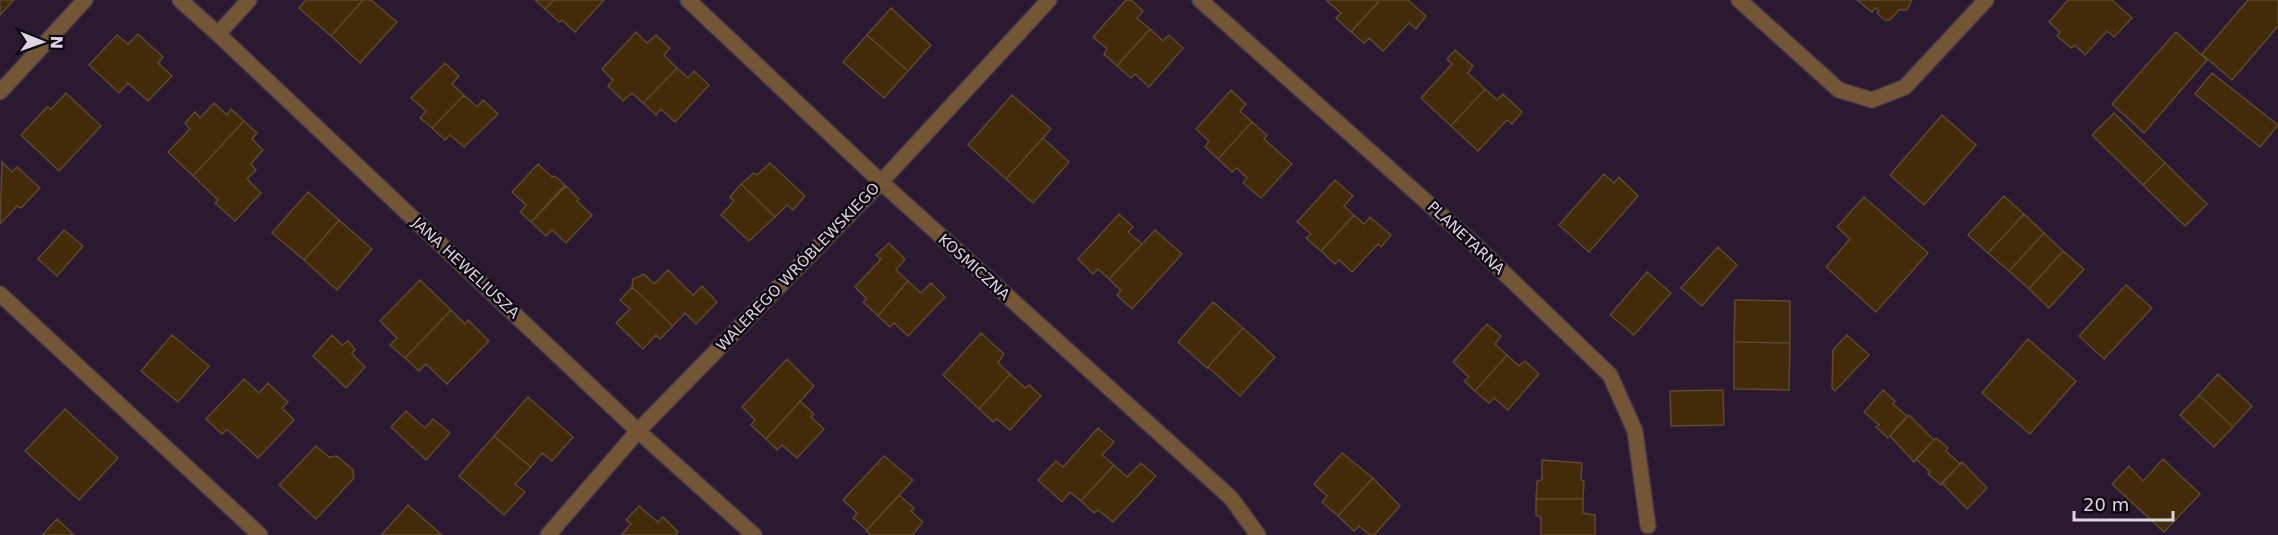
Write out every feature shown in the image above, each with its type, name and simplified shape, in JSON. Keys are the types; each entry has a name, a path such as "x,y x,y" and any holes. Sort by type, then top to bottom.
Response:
{"street":[{"path":"0,92 84,0"},
{"name":"JANA HEWELIUSZA","path":"180,0 639,432 754,535"},
{"path":"218,34 249,0"},
{"name":"KOSMICZNA","path":"688,0 881,182 1231,498 1258,535"},
{"name":"WALEREGO WRÓBLEWSKIEGO","path":"548,535 639,432 881,182 1049,0"},
{"name":"PLANETARNA","path":"1200,0 1475,245 1610,375 1635,431 1648,526"},
{"path":"1739,0 1839,90 1872,100 1905,87 1986,0"},
{"path":"0,294 260,535"}],"building":[{"path":"0,0 14,0 0,15"},
{"path":"306,0 363,0 331,36 299,8"},
{"path":"363,0 371,0 397,22 360,63 331,36"},
{"path":"535,0 554,0 545,9"},
{"path":"554,0 604,0 575,32 545,9"},
{"path":"1126,0 1131,0 1143,11 1137,18 1150,29 1117,66 1104,54 1107,49 1093,37"},
{"path":"1328,0 1380,0 1351,32 1336,18 1341,13"},
{"path":"1380,0 1408,0 1426,16 1416,29 1409,23 1383,51 1369,38 1364,43 1351,32"},
{"path":"1857,0 1912,0 1907,10 1899,10 1890,20 1885,20 1877,13 1879,11 1876,8 1872,12"},
{"path":"2068,0 2112,0 2132,18 2114,37 2107,31 2085,55 2075,45 2071,48 2057,36 2060,32 2049,22"},
{"path":"2248,0 2278,0 2278,26 2232,80 2202,54"},
{"path":"891,8 931,45 908,71 867,35"},
{"path":"1150,29 1163,41 1169,35 1183,48 1149,87 1135,74 1131,78 1117,66"},
{"path":"636,32 647,43 656,35 670,48 664,55 677,68 643,103 632,93 623,101 608,86 613,80 602,69"},
{"path":"2176,32 2207,60 2144,133 2112,104"},
{"path":"138,34 163,57 158,63 172,76 148,101 128,83 119,93 89,65 117,35 128,44"},
{"path":"867,35 908,71 884,98 843,62"},
{"path":"1455,50 1473,66 1468,73 1485,89 1451,126 1421,98 1452,64 1447,59"},
{"path":"445,63 459,76 452,84 464,95 432,128 420,118 426,111 411,98"},
{"path":"677,68 688,78 694,71 709,85 675,122 661,109 656,115 643,103"},
{"path":"2212,73 2278,125 2260,147 2195,94"},
{"path":"1485,89 1497,100 1503,94 1522,112 1512,124 1507,120 1478,151 1451,126"},
{"path":"1231,90 1246,104 1240,111 1252,122 1218,159 1205,147 1209,141 1196,129"},
{"path":"66,93 101,126 59,171 21,135 47,107 51,109"},
{"path":"464,95 477,107 483,100 498,114 464,147 450,135 445,140 432,128"},
{"path":"1012,95 1051,129 1006,179 968,145"},
{"path":"214,103 227,115 231,109 244,121 193,176 168,152 190,129 185,123 195,112 200,118"},
{"path":"2114,113 2165,163 2143,185 2092,135"},
{"path":"1942,115 1976,145 1924,205 1890,175"},
{"path":"244,121 257,133 252,139 263,150 251,164 256,170 247,179 261,193 235,221 215,203 218,200 193,176"},
{"path":"1252,122 1267,135 1264,139 1292,164 1261,198 1243,183 1247,178 1237,168 1232,172 1218,159"},
{"path":"1043,138 1069,162 1033,203 1006,179"},
{"path":"2,162 12,172 17,167 40,188 21,208 17,206 0,224"},
{"path":"770,163 805,196 793,210 787,205 775,217 741,184 754,173 757,175"},
{"path":"2165,163 2207,204 2185,226 2143,185"},
{"path":"538,164 565,185 531,222 520,212 526,205 512,192"},
{"path":"1604,174 1614,183 1619,177 1638,196 1589,252 1559,225"},
{"path":"1335,180 1353,196 1344,206 1354,215 1321,251 1306,238 1311,234 1297,222"},
{"path":"741,184 775,217 749,241 721,215 734,201 730,197"},
{"path":"566,186 579,199 577,201 592,215 566,243 552,230 546,236 531,222"},
{"path":"308,192 339,220 304,260 272,233"},
{"path":"2004,196 2024,214 1988,253 1968,235"},
{"path":"1864,197 1928,253 1876,312 1826,267 1850,239 1837,227"},
{"path":"1119,214 1133,227 1128,232 1142,244 1109,279 1098,269 1093,274 1078,259"},
{"path":"2024,214 2044,233 2009,271 1988,253"},
{"path":"1354,215 1364,224 1370,217 1391,235 1381,247 1378,244 1352,272 1339,260 1335,264 1321,251"},
{"path":"339,220 372,249 337,290 304,260"},
{"path":"64,230 83,246 57,276 38,259"},
{"path":"1155,230 1182,254 1132,309 1117,295 1121,291 1109,279"},
{"path":"2044,233 2063,251 2029,289 2009,271"},
{"path":"889,243 905,259 896,270 908,281 878,316 863,302 867,299 855,287 881,259 876,255"},
{"path":"1718,247 1737,265 1702,306 1681,288"},
{"path":"2063,251 2084,269 2049,308 2029,289"},
{"path":"668,270 693,295 702,286 717,302 696,324 685,313 673,326 632,287 633,279 644,274 654,284"},
{"path":"1647,272 1671,293 1634,335 1610,315"},
{"path":"420,280 451,310 405,358 390,345 397,338 380,321"},
{"path":"908,281 921,293 931,283 945,297 908,336 894,323 890,327 878,316"},
{"path":"2126,285 2152,308 2104,359 2079,336"},
{"path":"632,287 673,326 660,339 656,335 643,349 616,323 630,309 620,300"},
{"path":"1735,300 1790,301 1790,343 1734,342"},
{"path":"1213,302 1243,328 1207,368 1178,342"},
{"path":"451,310 465,324 468,320 489,341 447,384 426,364 419,371 405,358"},
{"path":"1487,324 1501,336 1495,344 1507,355 1475,391 1464,381 1469,377 1453,362"},
{"path":"1243,328 1275,357 1240,396 1208,367"},
{"path":"981,333 1004,354 998,363 1010,374 979,409 943,375"},
{"path":"172,335 209,366 178,402 141,371"},
{"path":"332,335 342,345 348,341 355,349 352,354 365,367 346,388 313,356"},
{"path":"1847,335 1869,355 1835,391 1832,388 1833,350"},
{"path":"2028,339 2076,381 2030,434 1982,393"},
{"path":"1734,342 1790,343 1789,390 1734,389"},
{"path":"1507,355 1519,366 1525,361 1539,374 1508,410 1494,398 1489,403 1475,391"},
{"path":"787,359 814,386 766,439 751,425 755,420 742,407"},
{"path":"1010,374 1025,388 1029,385 1041,396 1010,430 997,419 993,422 979,409"},
{"path":"2218,374 2252,406 2233,427 2199,395"},
{"path":"244,379 259,393 268,383 288,402 282,408 294,420 258,458 227,429 222,434 206,419"},
{"path":"1723,390 1724,425 1671,426 1670,391"},
{"path":"1883,390 1895,401 1893,404 1907,416 1888,438 1876,427 1879,425 1864,412"},
{"path":"2199,395 2233,427 2214,447 2180,415"},
{"path":"528,397 573,437 552,461 542,453 531,467 494,436"},
{"path":"800,401 814,414 811,417 824,429 797,458 782,445 777,450 766,439"},
{"path":"65,409 118,458 79,500 25,451"},
{"path":"406,411 425,428 433,419 450,433 426,460 391,427"},
{"path":"1909,415 1934,440 1914,462 1890,436"},
{"path":"1098,428 1114,442 1102,455 1114,465 1081,501 1070,492 1062,502 1038,480 1056,461 1063,467"},
{"path":"494,436 531,467 515,484 525,492 504,515 459,476"},
{"path":"1936,438 1948,448 1946,451 1960,464 1941,485 1916,459"},
{"path":"316,446 329,457 337,456 353,470 354,478 316,519 279,485"},
{"path":"1342,453 1373,478 1338,516 1322,502 1327,496 1314,484"},
{"path":"884,456 913,480 867,530 853,518 857,513 843,500"},
{"path":"2163,459 2200,494 2164,532 2112,484 2129,466 2143,481"},
{"path":"1542,460 1582,463 1583,499 1536,499 1537,481 1542,480"},
{"path":"1962,462 1987,488 1967,509 1942,483"},
{"path":"1141,463 1156,476 1113,522 1098,510 1094,513 1081,501 1114,465 1127,477"},
{"path":"1373,478 1400,506 1374,535 1370,535 1359,526 1354,531 1338,516"},
{"path":"899,495 914,508 911,511 923,522 912,535 872,535 866,531"},
{"path":"1536,499 1583,499 1583,513 1595,515 1595,535 1541,535 1541,517 1536,515"},
{"path":"408,505 442,535 381,535"},
{"path":"639,506 658,522 663,517 678,532 675,535 621,535 631,524 626,520"},
{"path":"57,519 74,535 42,535"}]}
